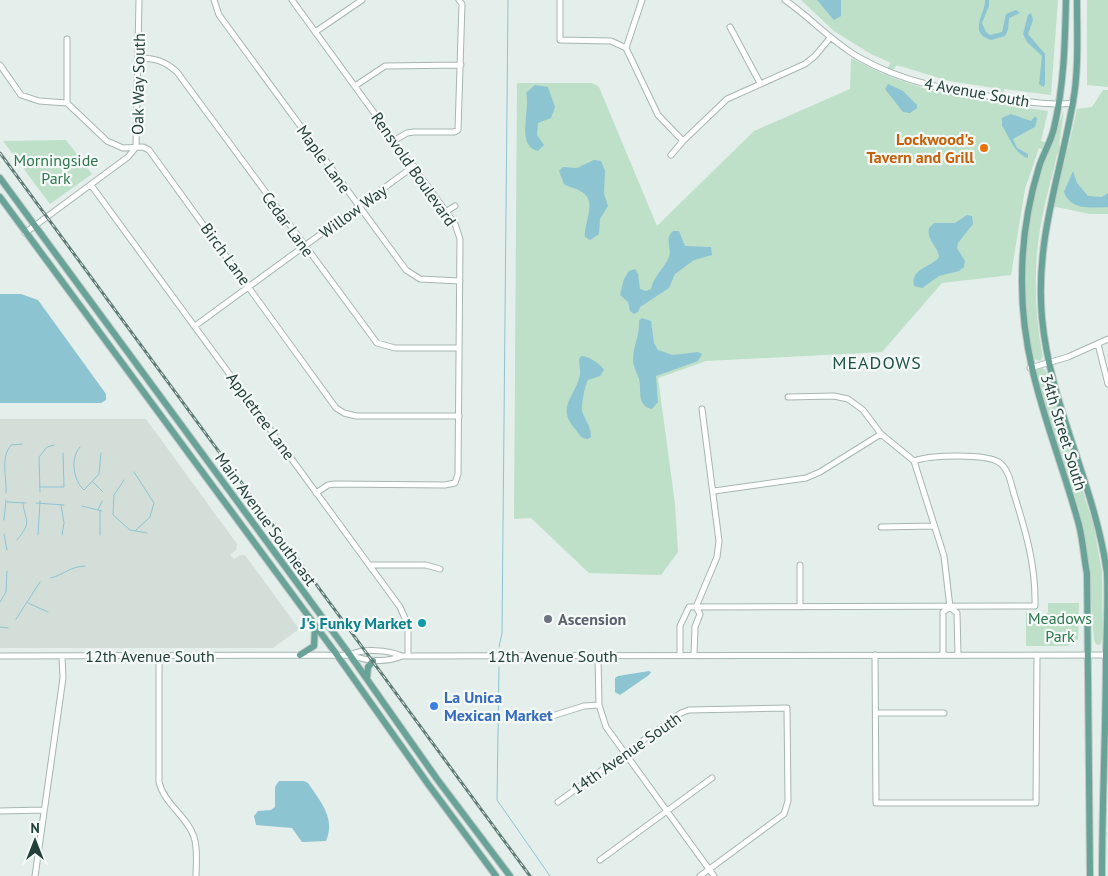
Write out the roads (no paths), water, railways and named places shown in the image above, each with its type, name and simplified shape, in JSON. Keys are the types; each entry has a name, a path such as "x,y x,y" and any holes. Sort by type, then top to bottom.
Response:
{"main road":[{"name":"34th Street South","path":"1066,0 1064,75 1059,104 1054,131 1039,166 1025,229 1022,317 1030,368 1079,527 1087,574 1090,876"},
{"name":"34th Street South","path":"1077,0 1076,76 1073,102 1049,204 1040,280 1042,318 1048,363 1094,511 1105,565 1107,655 1102,876"},
{"name":"Main Avenue Southeast","path":"0,178 350,655 437,779 510,876"},
{"name":"Main Avenue Southeast","path":"0,197 337,655 496,876"},
{"path":"300,655 314,646 314,624"},
{"path":"367,679 368,667 373,661"}],"street":[{"name":"Oak Way South","path":"25,233 128,157 136,146 139,0"},
{"name":"Maple Lane","path":"214,0 219,15 406,270 413,275 429,280 460,280"},
{"name":"Rensvold Boulevard","path":"292,0 447,212 455,224 460,239 458,474 455,483 445,485 335,484 328,485 316,493"},
{"path":"315,32 362,0"},
{"path":"395,140 407,133 454,132 458,130 462,4 460,0"},
{"path":"560,0 560,40 611,41 626,48 658,114 683,141"},
{"path":"626,48 642,0"},
{"name":"4 Avenue South","path":"785,0 830,38 860,58 916,82 966,93 1059,104 1073,102"},
{"path":"730,28 760,83"},
{"path":"671,155 727,99 805,64 815,56 830,38"},
{"path":"0,65 21,94 39,101 67,103 68,39"},
{"name":"Cedar Lane","path":"138,58 154,59 167,63 177,72 304,247 377,343 395,348 459,348"},
{"path":"355,86 385,66 461,64"},
{"name":"Birch Lane","path":"67,103 107,141 122,148 136,146 149,150 336,408 344,413 356,416 459,416"},
{"name":"Willow Way","path":"195,326 414,166"},
{"name":"Appletree Lane","path":"91,185 370,565 405,616 408,625 405,656"},
{"path":"447,212 456,206"},
{"path":"1030,368 1048,363 1108,339"},
{"path":"1098,344 1108,384"},
{"path":"788,397 834,396 848,399 863,410 881,434 914,461 948,570 950,607 957,613 958,655"},
{"path":"696,607 717,557 719,541 702,409"},
{"path":"714,491 806,478 820,472 881,434"},
{"path":"680,655 680,626 689,607 1035,606 1036,584 1032,552 1009,478 1002,464 986,458 938,457 914,461"},
{"path":"881,527 933,526"},
{"path":"370,565 426,565 440,568"},
{"path":"800,565 800,607"},
{"path":"694,655 695,627 700,614 696,607"},
{"path":"943,655 943,612 950,607"},
{"name":"12th Avenue South","path":"0,656 350,655 355,652 392,652 405,656 1107,655"},
{"path":"350,655 373,661 405,656"},
{"path":"875,655 876,803 1036,803 1037,655"},
{"path":"35,876 63,678 62,656"},
{"path":"159,656 159,782 164,795 194,835 196,876"},
{"path":"598,656 598,705 606,728 714,876"},
{"path":"549,717 584,706 598,705"},
{"name":"14th Avenue South","path":"558,802 689,710 787,708 788,801 784,814 709,869"},
{"path":"876,713 944,713"},
{"path":"600,860 712,778"},
{"path":"0,811 44,810"},
{"path":"700,876 709,869"}],"water":[{"path":"817,0 841,0 841,16 834,20"},
{"path":"985,0 989,0 989,6 982,23 986,32 990,35 1002,32 1006,14 1016,10 1020,13 1009,18 1008,30 1005,36 991,40 980,33 979,22"},
{"path":"1031,13 1033,20 1028,34 1045,54 1045,84 1043,87 1039,84 1042,56 1027,42 1023,34 1028,15"},
{"path":"888,84 903,91 917,105 917,108 910,113 903,112 885,89"},
{"path":"535,85 548,87 555,107 551,118 538,123 537,135 544,145 538,151 531,148 525,135 526,93"},
{"path":"1011,114 1031,121 1035,116 1037,119 1035,127 1013,139 1017,148 1028,154 1028,158 1015,149 1002,126 1002,118"},
{"path":"594,160 601,161 605,171 604,194 608,206 600,219 599,234 590,240 585,237 589,213 587,196 564,184 559,171 563,167 577,168"},
{"path":"1073,171 1077,183 1088,196 1102,197 1108,193 1108,207 1082,207 1067,198 1064,192"},
{"path":"967,215 972,216 973,224 958,243 957,248 965,261 964,267 959,271 939,276 922,288 914,286 915,275 939,257 929,236 929,228 934,223 955,223"},
{"path":"673,231 679,231 685,246 711,247 712,255 694,260 675,274 669,288 640,307 638,312 634,314 630,311 628,302 620,295 624,279 629,271 635,269 638,274 640,289 646,291 651,289 654,280 669,257 669,237"},
{"path":"0,294 21,294 38,300 106,394 106,400 101,403 0,403"},
{"path":"642,318 651,321 654,343 658,350 673,355 698,352 702,354 698,361 656,376 658,402 652,409 644,405 642,401 639,379 633,362 639,320"},
{"path":"581,356 594,361 604,370 600,376 588,380 585,391 582,411 590,430 591,437 588,439 580,435 567,415 568,402 580,375 579,360"},
{"path":"651,672 649,675 620,695 615,692 615,678 618,676"},
{"path":"279,781 304,781 308,783 322,803 328,817 329,833 326,841 302,842 292,828 256,825 254,816 258,811 271,810 275,807 275,787"}],"waterway":[{"path":"499,647 502,633 508,0"},
{"path":"6,493 6,456 11,445 22,444"},
{"path":"40,492 39,457 47,447 54,445"},
{"path":"80,447 75,457 74,469 77,481 84,490 99,474 101,453"},
{"path":"40,487 64,487 63,453"},
{"path":"134,472 154,503 150,517 136,530"},
{"path":"124,480 114,495 113,515 130,530 147,533"},
{"path":"93,482 103,492"},
{"path":"4,520 6,500"},
{"path":"38,535 40,501"},
{"path":"98,510 102,501"},
{"path":"7,502 26,503"},
{"path":"17,540 25,529 27,522 23,503"},
{"path":"36,503 64,505"},
{"path":"61,505 64,523 62,535"},
{"path":"82,506 102,511"},
{"path":"100,511 100,535"},
{"path":"4,534 7,550"},
{"path":"51,578 85,566"},
{"path":"0,602 6,592 7,571"},
{"path":"16,619 40,582"},
{"path":"28,603 48,612"},
{"path":"0,627 8,628"},
{"path":"499,667 497,800 550,876"}],"railway":[{"path":"0,153 530,876"}],"place":[{"name":"Lockwood's Tavern and Grill","path":"984,148"},
{"name":"Ascension","path":"548,619"},
{"name":"J's Funky Market","path":"422,623"},
{"name":"La Unica Mexican Market","path":"434,706"}],"district":[{"name":"MEADOWS","path":"877,362"}],"park label":[{"name":"Morningside Park","path":"56,169"},
{"name":"Meadows Park","path":"1060,627"}]}
